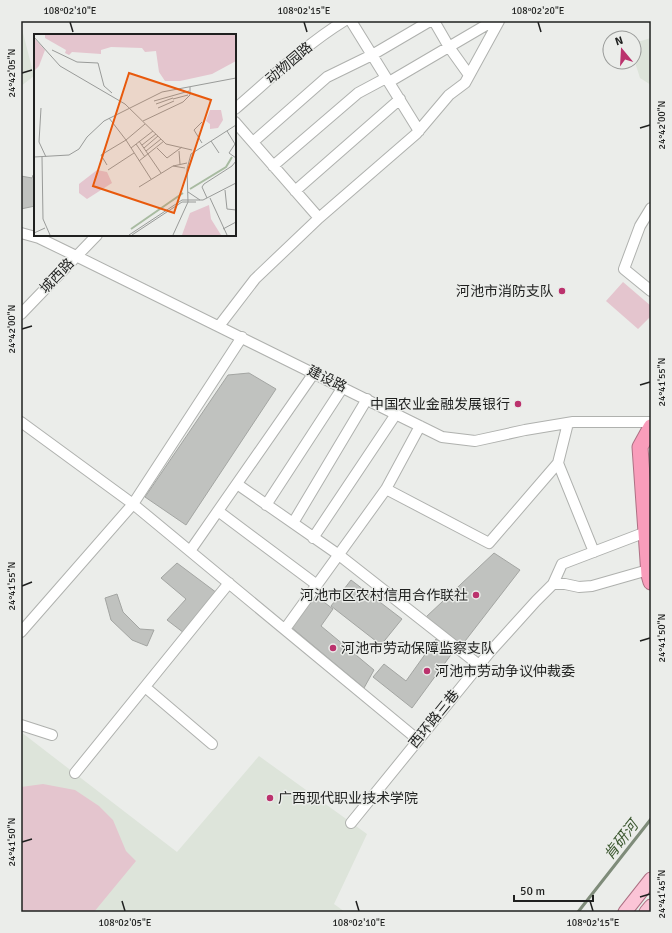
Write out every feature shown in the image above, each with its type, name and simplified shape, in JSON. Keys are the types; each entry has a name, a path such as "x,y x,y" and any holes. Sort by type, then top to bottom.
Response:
{"highway":[{"path":"650,576 640,447 651,427"}],"main road":[{"path":"625,912 651,879"},
{"path":"646,912 651,906"}],"street":[{"name":"动物园路","path":"236,107 330,30 344,21"},
{"path":"351,21 419,131"},
{"path":"253,142 327,77 372,55 430,21"},
{"path":"434,21 449,47 469,75"},
{"path":"273,166 358,93 387,80 449,47 492,21"},
{"path":"219,326 255,279 319,218 419,131 449,95 465,83 498,21"},
{"path":"295,191 400,99"},
{"path":"236,123 319,218"},
{"path":"651,208 640,226 624,269 651,291"},
{"name":"建设路","path":"21,233 39,238 442,437 476,441 525,430 568,423 651,422"},
{"path":"76,256 96,236"},
{"name":"城西路","path":"21,314 76,256"},
{"path":"21,632 133,504 242,337"},
{"path":"190,551 314,373"},
{"path":"266,505 343,387"},
{"path":"293,523 367,399"},
{"path":"313,538 396,414"},
{"path":"21,422 133,504 417,739"},
{"path":"386,490 489,542 558,463 568,423"},
{"path":"285,629 386,490 420,426"},
{"path":"558,463 594,552"},
{"path":"236,484 338,555 479,665"},
{"path":"218,511 317,585"},
{"path":"646,532 562,564 553,584 565,584 579,587 592,586 650,576"},
{"path":"75,773 229,583"},
{"name":"西环路三巷","path":"351,823 417,739 479,665 531,606 553,584"},
{"path":"145,687 212,744"},
{"path":"21,725 52,735"}],"shaded area":[{"path":"21,25 34,76 21,86"},
{"path":"651,38 651,85 640,78 637,70 642,70 642,41"},
{"path":"623,282 651,306 651,316 638,329 606,301"},
{"name":"广西现代职业技术学院","path":"21,732 177,852 259,756 367,834 334,904 345,912 21,912"},
{"path":"43,784 75,790 99,806 113,820 126,851 136,861 94,912 21,912 21,787"}],"building":[{"path":"34,175 34,206 21,209 21,176 32,178"},
{"path":"249,373 276,389 186,525 145,497 228,375"},
{"name":"河池市区农村信用合作联社","path":"494,553 520,570 462,645 426,617"},
{"path":"177,563 217,593 184,633 167,620 186,599 161,578"},
{"path":"351,580 402,619 381,645 331,606"},
{"path":"117,594 123,612 140,629 154,630 147,646 132,640 111,620 105,598"},
{"name":"河池市劳动保障监察支队","path":"316,596 333,609 321,626 374,670 364,688 291,627"},
{"name":"河池市劳动争议仲裁委","path":"436,639 453,652 412,708 373,677 384,664 406,681"}],"waterway":[{"name":"肯研河","path":"578,912 651,819"}],"place":[{"name":"河池市消防支队","path":"562,291"},
{"name":"中国农业金融发展银行","path":"518,404"},
{"name":"河池市区农村信用合作联社","path":"476,595"},
{"name":"河池市劳动保障监察支队","path":"333,648"},
{"name":"河池市劳动争议仲裁委","path":"427,671"},
{"name":"广西现代职业技术学院","path":"270,798"}]}
